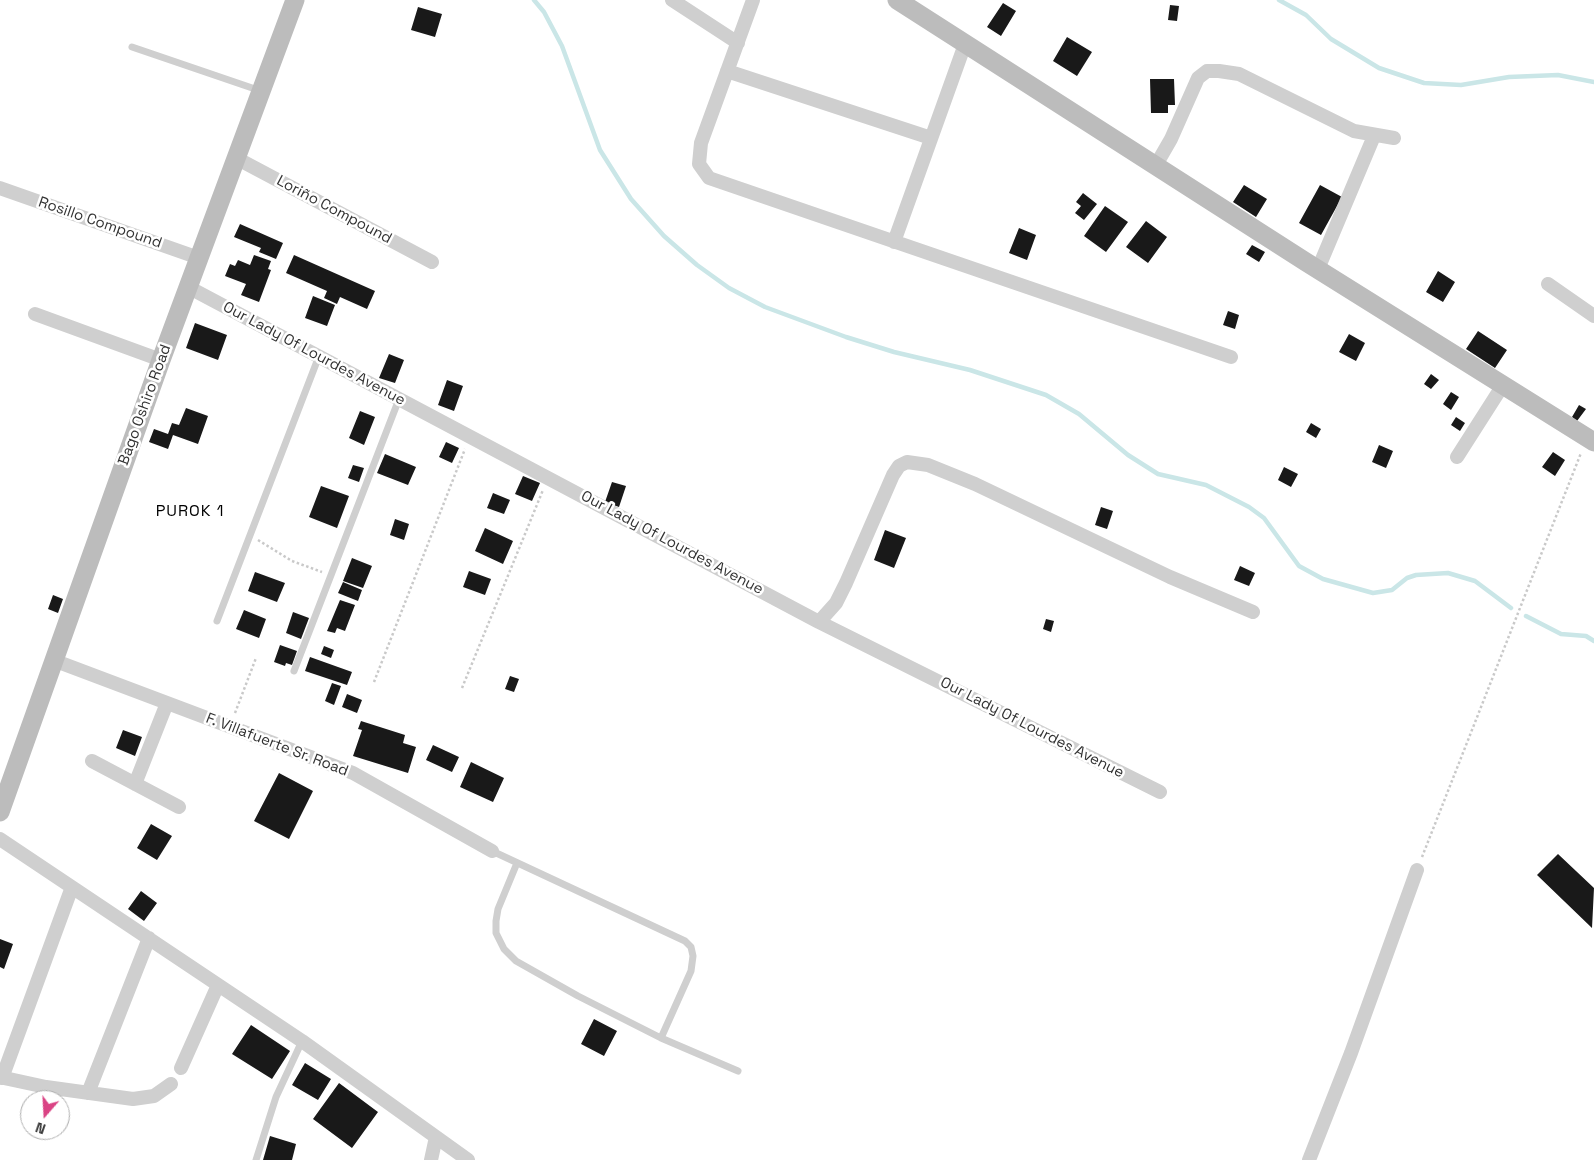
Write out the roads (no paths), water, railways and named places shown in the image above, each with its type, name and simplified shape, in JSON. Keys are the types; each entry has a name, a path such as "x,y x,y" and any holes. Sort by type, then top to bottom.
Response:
{"street":[{"name":"Bago Oshiro Road","path":"0,812 161,360 295,0"},
{"path":"672,0 738,42"},
{"path":"753,0 701,143 699,164 703,172 719,183 1231,357"},
{"path":"897,0 1318,269 1591,440"},
{"path":"894,242 965,44"},
{"path":"727,71 931,138"},
{"path":"1156,165 1171,139 1198,78 1206,71 1240,74 1342,125 1374,136 1394,138"},
{"path":"1318,269 1374,136"},
{"name":"Loriño Compound","path":"236,158 432,262"},
{"name":"Rosillo Compound","path":"0,188 199,258"},
{"path":"1548,284 1594,316"},
{"name":"Our Lady Of Lourdes Avenue","path":"188,287 819,622 1160,792"},
{"path":"35,314 161,360"},
{"path":"1457,457 1503,385"},
{"path":"819,622 829,613 846,583 893,475 899,466 912,462 928,465 975,484 1170,577 1254,612"},
{"name":"F. Villafuerte Sr. Road","path":"53,660 353,773 492,850"},
{"path":"135,784 167,703"},
{"path":"92,761 180,807"},
{"path":"0,839 302,1041 468,1160"},
{"path":"1309,1160 1351,1053 1417,870"},
{"path":"72,887 1,1078 88,1093 144,1098 164,1091 171,1084"},
{"path":"88,1093 149,938"},
{"path":"181,1068 218,985"},
{"path":"431,1160 436,1137"}],"lane":[{"path":"132,47 261,91"},
{"path":"217,621 319,356"},
{"path":"294,671 399,399"},
{"path":"492,850 675,934 692,948 691,971 661,1038"},
{"path":"517,863 498,909 496,921 496,933 504,949 516,961 661,1038 738,1071"},
{"path":"256,1160 276,1097 302,1041"}],"waterway":[{"path":"534,0 544,12 562,46 600,150 631,199 664,236 697,265 729,288 765,307 846,337 894,352 970,370 1046,395 1079,414 1128,455 1158,474 1206,485 1249,507 1264,518 1299,566 1323,579 1373,593 1392,590 1407,578 1416,575 1448,573 1475,581 1511,608"},
{"path":"1279,0 1306,15 1331,39 1379,68 1424,83 1461,85 1509,77 1558,75 1594,82"},
{"path":"1526,616 1561,634 1586,636 1594,641"}],"district":[{"name":"PUROK 1","path":"190,512"}]}
